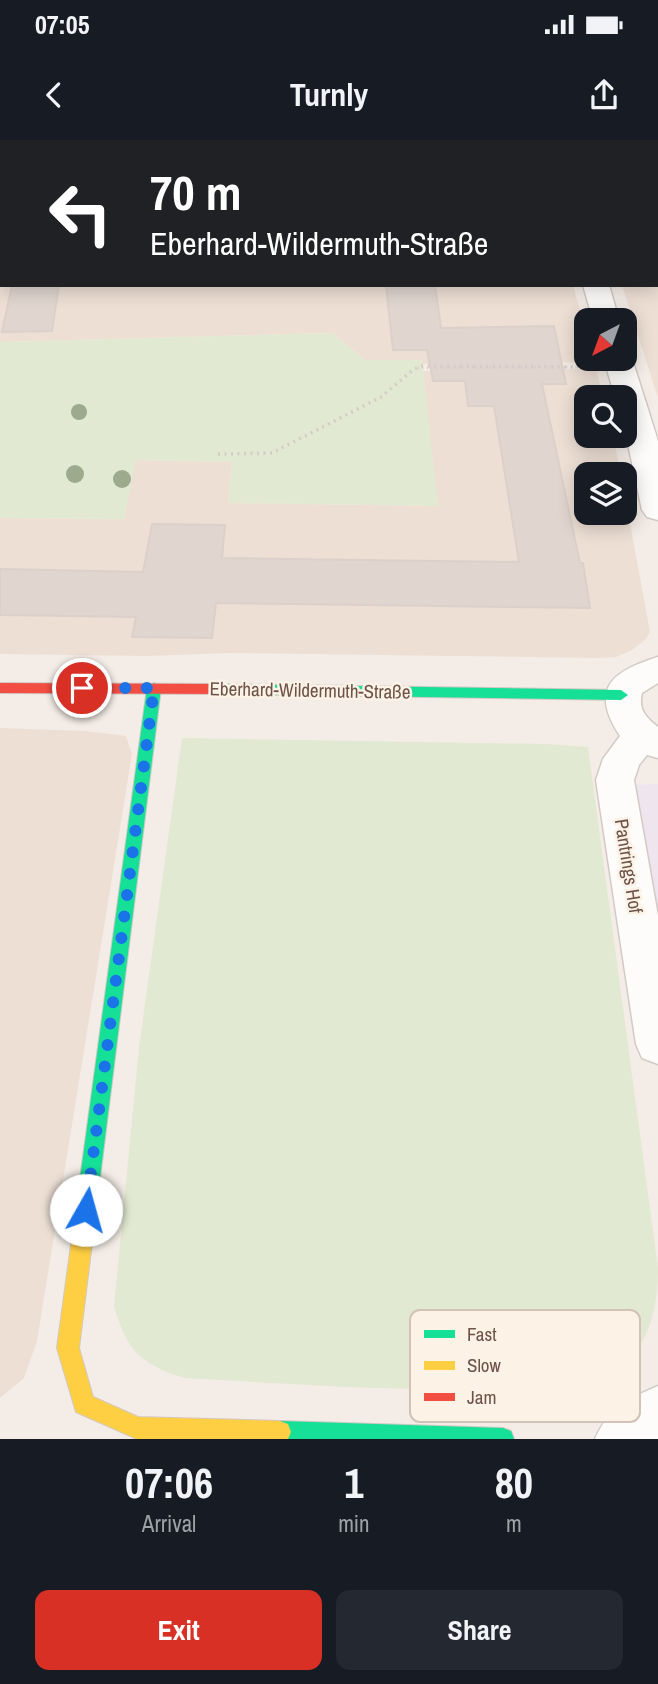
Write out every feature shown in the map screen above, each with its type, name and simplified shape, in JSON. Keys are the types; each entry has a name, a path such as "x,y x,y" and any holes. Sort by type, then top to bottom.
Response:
{"street":[{"path":"597,287 603,308"},
{"path":"621,371 645,448 658,510"},
{"path":"649,740 624,716 621,695 629,681 644,673 658,670"},
{"name":"Eberhard-Wildermuth-Straße","path":"0,688 621,695"},
{"path":"154,688 68,1348 84,1404 137,1427 503,1439"},
{"name":"Pantrings Hof","path":"649,740 622,759 615,780 658,1044"},
{"path":"622,1439 658,1413"}],"path":[{"path":"218,454 272,453 382,397 414,369 422,366 574,364"}],"shaded area":[{"path":"0,287 574,287 579,308 574,308 574,362 422,364 421,360 365,360 332,333 0,342"},
{"path":"623,287 658,287 658,398 637,332 637,308 629,308"},
{"path":"423,371 596,371 600,385 574,385 574,448 616,448 618,462 574,462 574,525 630,525 650,632 646,639 632,650 616,657 600,658 232,653 147,656 0,654 0,518 124,519 135,460 232,462 228,503 437,506"},
{"path":"0,728 85,731 126,736 132,754 37,1341 24,1378 0,1398"},
{"path":"658,784 658,929 635,785"}],"green space":[{"path":"332,333 365,360 422,360 438,506 228,503 232,462 136,460 124,519 0,518 0,342"},
{"path":"182,738 588,747 658,1268 653,1314 642,1341 640,1344 640,1310 410,1310 410,1388 184,1378 156,1367 130,1345 114,1307 139,1047"}],"building":[{"path":"12,287 59,287 52,331 2,332"},
{"path":"386,287 435,287 441,328 554,326 566,384 542,384 580,563 583,563 590,608 216,603 212,638 132,637 136,617 0,615 0,569 143,572 152,524 225,525 222,558 519,562 494,406 468,406 465,381 433,381 427,350 393,350"}],"traffic: fast":[{"path":"89,1186 154,688"},
{"path":"223,689 621,695"},
{"path":"280,1432 503,1439"}],"traffic: slow":[{"path":"89,1186 68,1348 84,1404 137,1428 280,1432"}],"traffic: jam":[{"path":"0,688 223,689"}],"route":[{"path":"82,688 154,688 86,1210"}]}
